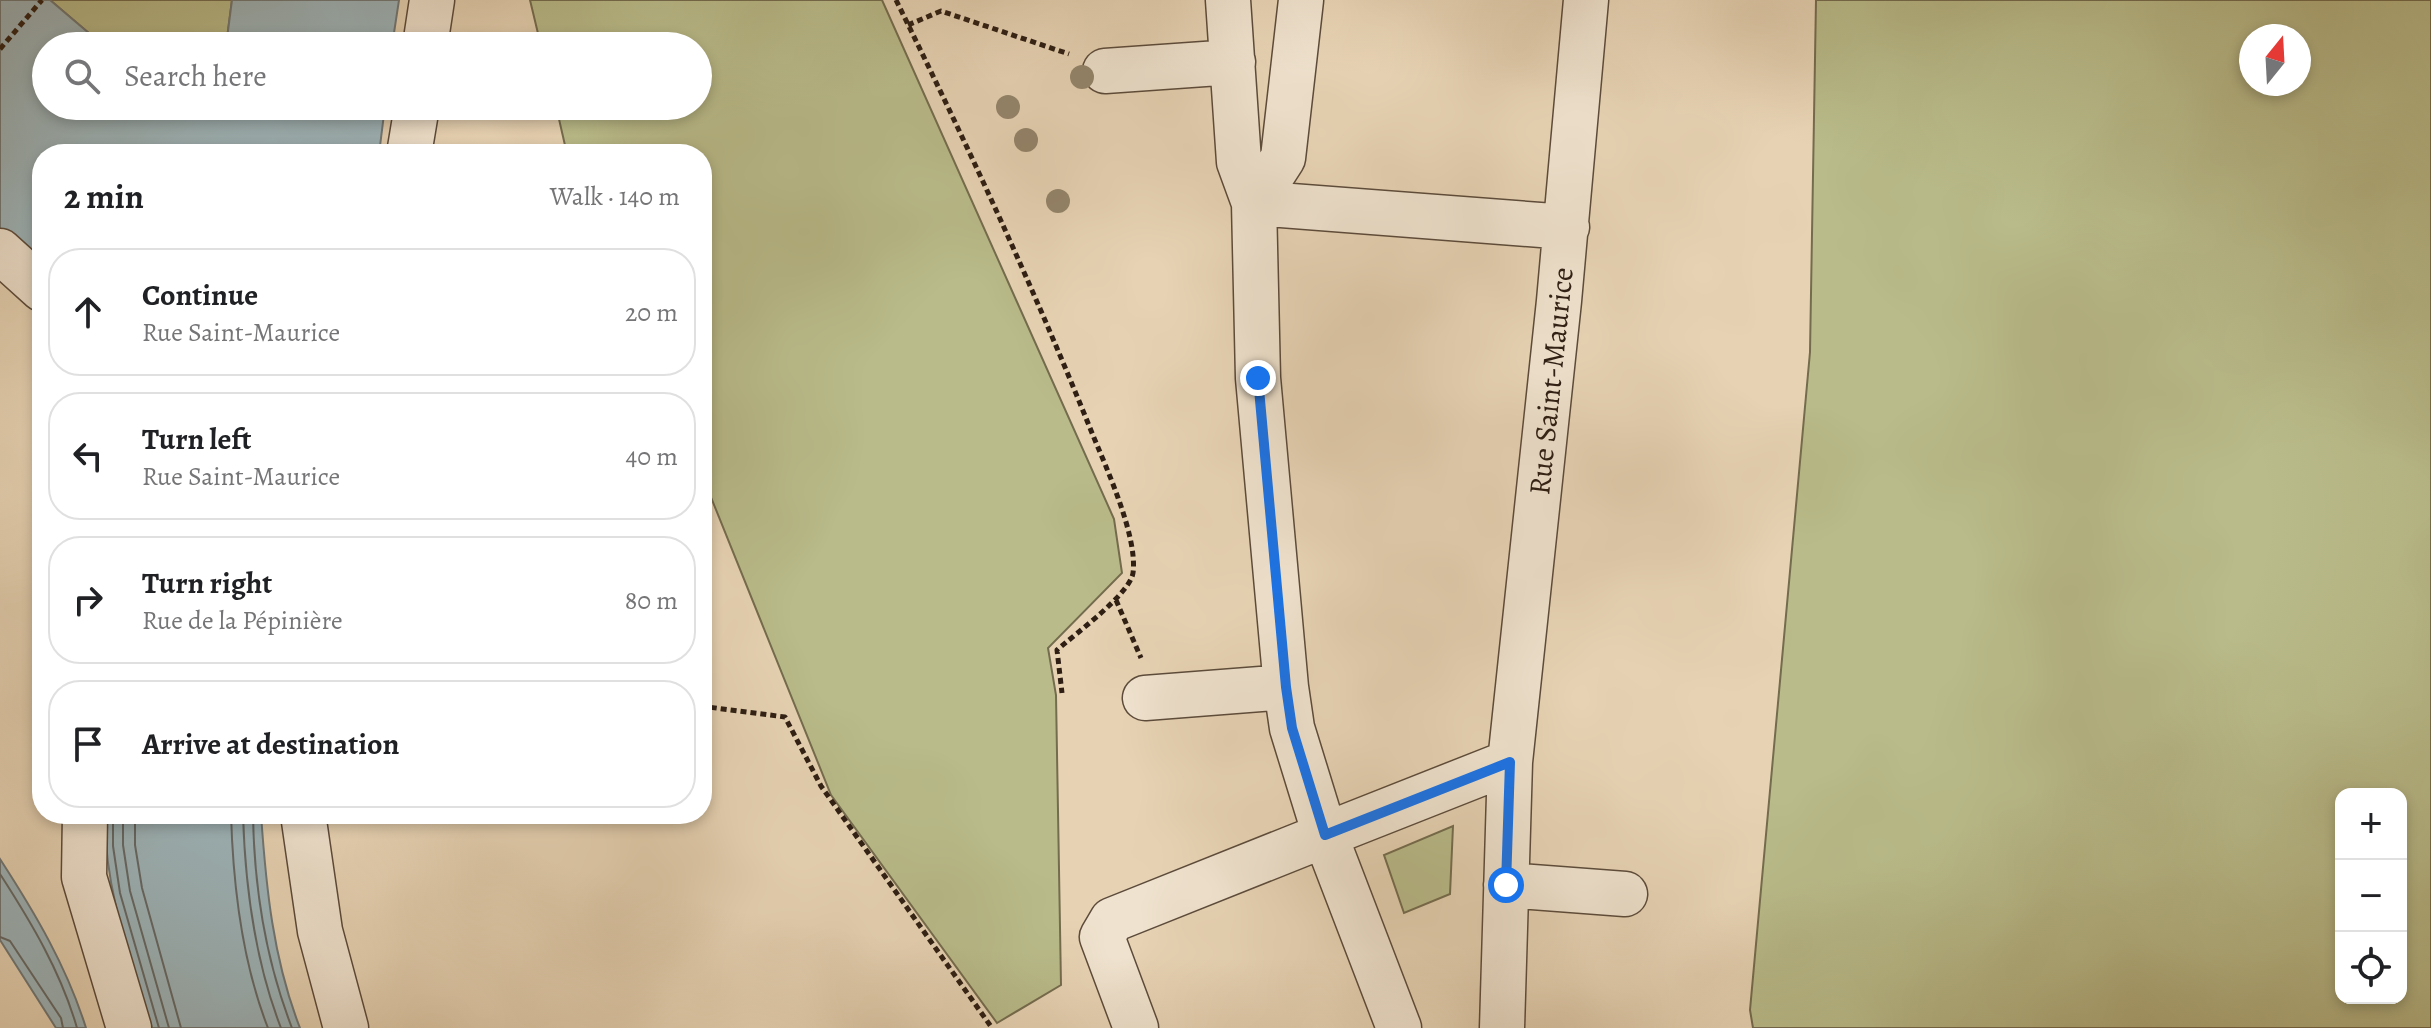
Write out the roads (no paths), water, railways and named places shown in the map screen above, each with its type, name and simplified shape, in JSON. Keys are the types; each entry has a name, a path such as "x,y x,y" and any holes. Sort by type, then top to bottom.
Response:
{"street":[{"path":"427,32 432,0"},
{"path":"1228,0 1239,162 1254,203 1258,378 1292,728 1325,835 1399,1028"},
{"path":"1254,203 1283,158 1301,0"},
{"name":"Rue Saint-Maurice","path":"1502,1028 1510,762 1567,227 1586,0"},
{"path":"1105,71 1233,62"},
{"path":"411,144 415,120"},
{"path":"1254,203 1567,227"},
{"path":"0,251 32,280"},
{"path":"1145,698 1286,687"},
{"path":"1136,1028 1102,937 1112,920 1510,762"},
{"path":"85,824 84,877 129,1028"},
{"path":"304,824 320,931 346,1028"},
{"path":"1506,885 1625,894"}],"water":[{"path":"0,0 50,0 88,32 32,32 32,120 383,120 380,144 32,144 32,254 0,228"},
{"path":"232,0 399,0 394,32 228,32"},
{"path":"105,824 262,824 268,896 277,949 300,1028 152,1028 127,949 114,896"},
{"path":"0,859 49,941 86,1028 56,1028 0,940"}]}
